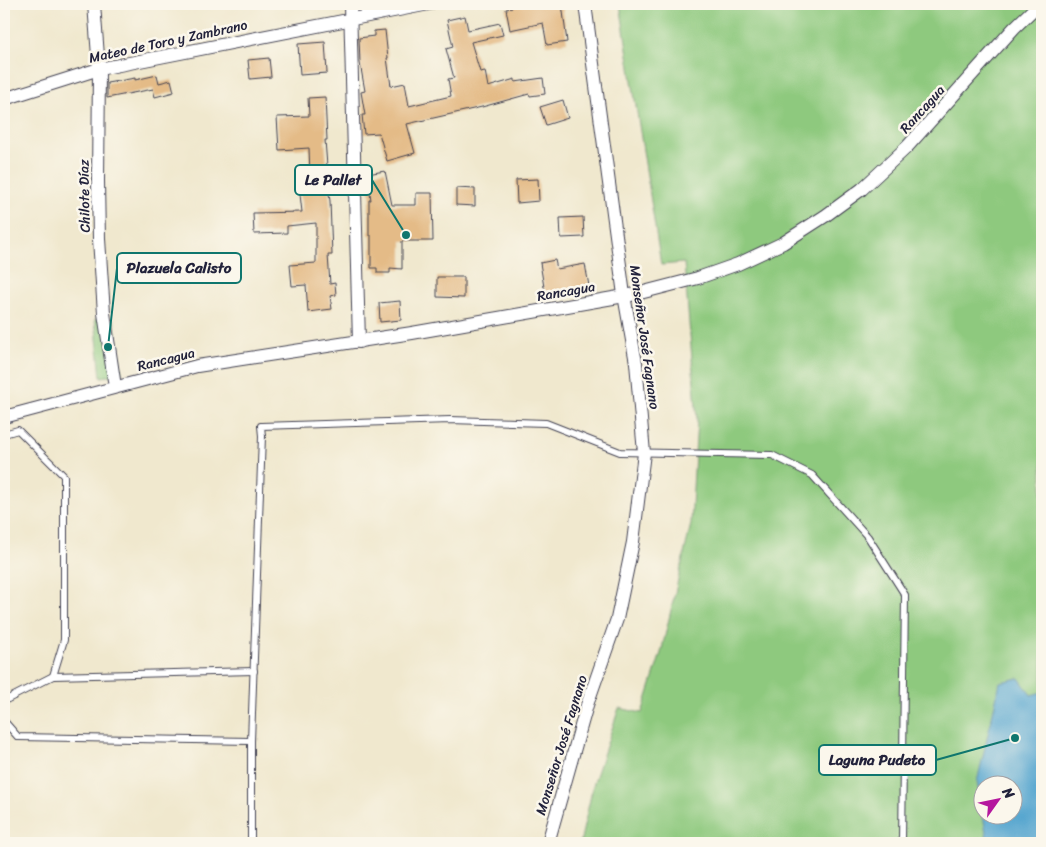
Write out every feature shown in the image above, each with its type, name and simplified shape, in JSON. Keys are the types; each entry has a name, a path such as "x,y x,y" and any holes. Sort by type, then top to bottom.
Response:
{"street":[{"name":"Chilote Díaz","path":"94,4 99,69 99,239 104,313 115,387"},
{"path":"350,4 359,342"},
{"name":"Mateo de Toro y Zambrano","path":"4,99 99,69 429,4"},
{"name":"Monseñor José Fagnano","path":"548,843 587,705 617,619 634,542 644,452 636,363 624,295 584,4"},
{"name":"Rancagua","path":"4,417 196,366 287,351 359,342 636,294 698,278 738,264 783,243 862,189 908,147 1014,28 1039,4"}],"lane":[{"path":"251,843 251,741 262,436 260,426 450,420 546,422 620,452 772,455 812,475 868,537 905,595 902,843"},
{"path":"4,434 18,430 64,476 64,640 53,676"},
{"path":"4,701 53,676 254,671"},
{"path":"4,721 18,737 251,741"}],"green space":[{"path":"620,4 1042,4 1042,843 580,843 594,782 619,708 642,713 661,653 691,524 697,419 684,263 661,265"},
{"path":"95,319 114,319 122,374 101,377"}],"water":[{"path":"1019,678 1031,695 1042,692 1042,843 988,843 985,824 1024,824 1024,774 979,774 1000,682"}],"building":[{"path":"511,4 562,4 567,42 547,45 543,23 510,30 506,9 512,8"},
{"path":"465,16 468,30 500,23 503,35 471,42 480,72 485,71 488,87 515,79 515,82 543,78 545,94 530,96 529,94 407,124 415,153 387,161 379,133 364,134 362,115 365,115 361,92 365,91 360,63 359,38 374,36 374,31 385,30 391,86 405,83 409,106 451,96 448,79 454,78 446,49 453,47 447,20"},
{"path":"325,42 327,73 300,75 298,44"},
{"path":"269,58 271,77 250,79 248,60"},
{"path":"157,75 159,83 171,80 174,92 155,97 153,89 107,98 107,83"},
{"path":"325,97 327,166 325,166 330,201 332,255 328,255 330,284 335,283 336,295 330,296 332,309 308,312 306,285 292,286 290,265 316,263 316,223 287,226 287,233 254,234 253,213 302,212 298,177 310,176 309,148 279,150 277,117 309,116 308,98"},
{"path":"563,100 568,118 546,125 540,107"},
{"path":"385,171 392,205 416,205 416,193 432,193 433,241 402,241 402,269 390,268 390,273 377,273 377,268 371,268 369,200 371,200 367,174"},
{"path":"538,179 539,201 517,203 516,180"},
{"path":"456,188 475,189 475,206 456,205"},
{"path":"583,217 584,237 561,238 560,218"},
{"path":"555,260 557,269 585,264 589,286 545,293 540,263"},
{"path":"437,277 464,277 464,298 437,297"},
{"path":"400,301 401,320 380,322 379,303"}],"place":[{"name":"Le Pallet","path":"406,235"},
{"name":"Plazuela Calisto","path":"108,347"},
{"name":"Laguna Pudeto","path":"1015,738"}]}
